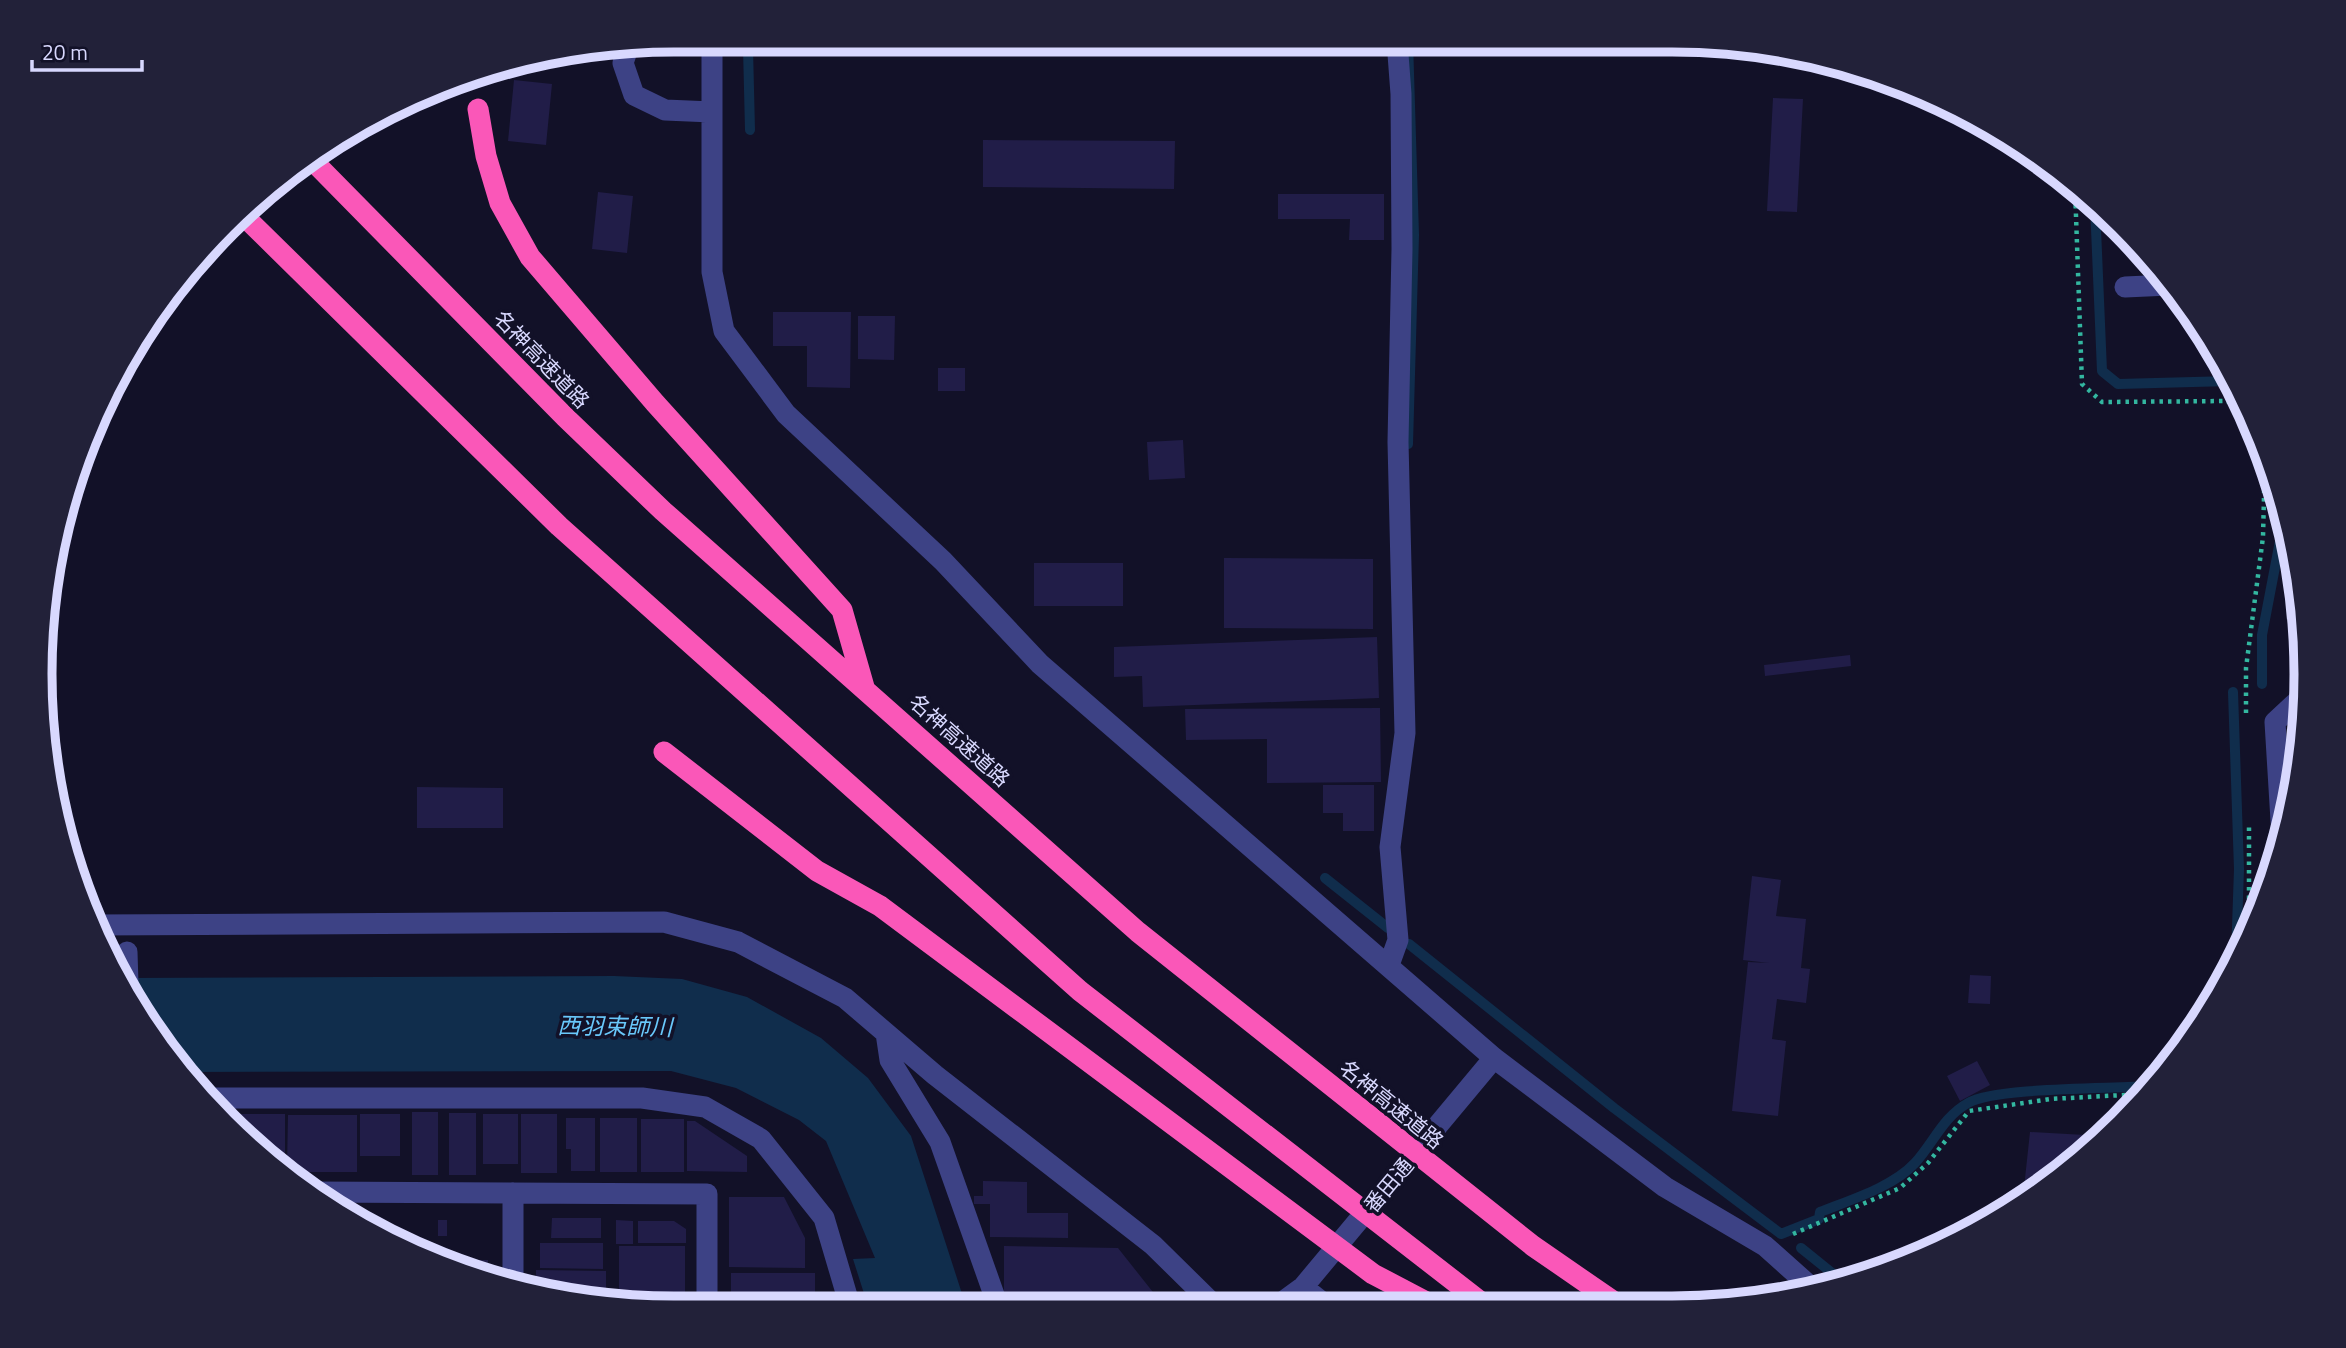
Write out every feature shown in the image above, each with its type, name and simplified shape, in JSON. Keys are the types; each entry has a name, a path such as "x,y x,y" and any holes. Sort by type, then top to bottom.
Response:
{"highway":[{"path":"478,109 486,156 500,203 530,257 655,403 842,610 864,687"},
{"name":"名神高速道路","path":"317,165 565,418 663,511 1138,932 1533,1246 1606,1296"},
{"path":"249,221 589,554 1080,990 1473,1296"},
{"path":"664,752 817,872 880,906 1373,1273 1416,1296"}],"street":[{"path":"712,52 712,272 724,331 786,414 943,561 1040,664 1494,1058 1665,1187 1765,1246 1804,1281"},
{"path":"1389,965 1398,940 1390,847 1405,733 1398,442 1402,249 1401,94 1398,52"},
{"path":"626,55 624,63 635,95 664,110 712,112"},
{"path":"2125,287 2157,286"},
{"path":"2280,803 2275,722 2292,706"},
{"path":"106,925 664,922 738,942 845,998 1153,1245 1204,1296"},
{"path":"127,952 128,969"},
{"path":"886,1033 890,1060 940,1142 994,1296"},
{"name":"番田通","path":"1291,1296 1303,1287 1494,1058"},
{"path":"221,1098 642,1098 705,1107 761,1139 824,1217 847,1296"},
{"path":"513,1193 513,1274"},
{"path":"335,1195 707,1194 707,1296"},
{"path":"1303,1287 1314,1296"}],"path":[{"path":"2075,201 2082,384 2102,402 2231,403"},
{"path":"2246,719 2246,668 2263,537 2264,486"},
{"path":"2249,813 2249,904"},
{"path":"1765,1246 1900,1188 1928,1163 1969,1111 2050,1100 2128,1095"}],"water":[{"name":"西羽束師川","path":"614,976 682,979 747,997 821,1038 868,1078 911,1136 963,1296 865,1296 853,1259 875,1258 826,1141 799,1120 736,1088 671,1071 197,1072 157,1019 132,978"}],"building":[{"path":"514,80 552,84 546,145 508,141"},
{"path":"1773,98 1803,99 1797,212 1767,211"},
{"path":"983,140 1175,141 1174,189 983,187"},
{"path":"598,192 633,196 627,253 592,249"},
{"path":"1278,194 1384,194 1384,240 1349,240 1350,219 1278,219"},
{"path":"773,312 851,312 850,388 807,387 807,346 773,346"},
{"path":"858,316 895,316 894,360 858,359"},
{"path":"938,368 965,368 965,391 938,391"},
{"path":"1183,440 1185,478 1149,480 1147,442"},
{"path":"1224,558 1373,559 1373,629 1224,628"},
{"path":"1034,563 1123,563 1123,606 1034,606"},
{"path":"1377,637 1379,698 1143,707 1142,676 1114,677 1114,647"},
{"path":"1850,655 1851,666 1765,676 1764,665"},
{"path":"1380,708 1381,782 1267,783 1267,739 1186,740 1185,709"},
{"path":"1323,785 1374,785 1374,831 1343,831 1343,813 1323,813"},
{"path":"417,787 503,788 503,828 417,828"},
{"path":"1752,876 1781,880 1776,916 1806,919 1801,968 1810,969 1806,1003 1777,999 1772,1039 1786,1041 1778,1116 1732,1111 1748,962 1769,963 1743,960"},
{"path":"1970,975 1991,976 1990,1004 1968,1003"},
{"path":"1977,1061 1990,1085 1960,1101 1947,1076"},
{"path":"412,1112 438,1112 438,1175 412,1175"},
{"path":"449,1113 476,1113 476,1175 449,1175"},
{"path":"236,1114 285,1114 285,1158"},
{"path":"360,1114 400,1114 400,1156 360,1156"},
{"path":"483,1114 518,1114 518,1164 483,1164"},
{"path":"521,1114 557,1114 557,1173 521,1173"},
{"path":"288,1115 357,1115 357,1172 303,1172 287,1160"},
{"path":"566,1118 595,1118 595,1171 571,1171 571,1149 566,1149"},
{"path":"600,1118 637,1118 637,1172 600,1172"},
{"path":"641,1119 684,1119 684,1172 641,1172"},
{"path":"687,1121 695,1121 747,1156 747,1172 687,1171"},
{"path":"2030,1132 2088,1135 2050,1167 2024,1186"},
{"path":"983,1181 1027,1182 1027,1213 1068,1213 1068,1238 990,1237 990,1204 974,1204 974,1196 983,1196"},
{"path":"729,1197 784,1197 805,1238 805,1268 729,1267"},
{"path":"552,1218 601,1218 601,1238 551,1238"},
{"path":"438,1220 447,1220 447,1236 438,1236"},
{"path":"616,1220 633,1221 633,1244 616,1244"},
{"path":"638,1221 674,1221 686,1229 686,1243 638,1243"},
{"path":"540,1243 603,1243 603,1269 540,1268"},
{"path":"619,1246 685,1246 685,1296 619,1293"},
{"path":"1004,1246 1118,1248 1156,1296 1005,1296"},
{"path":"466,1260 488,1260 488,1267"},
{"path":"536,1270 606,1271 606,1291 553,1284 536,1280"},
{"path":"731,1273 815,1273 815,1296 731,1296"}],"waterway":[{"path":"748,52 750,130"},
{"path":"1408,52 1414,235 1408,444"},
{"path":"2096,220 2102,371 2118,384 2220,381"},
{"path":"2262,684 2262,635 2280,543"},
{"path":"2233,692 2239,869 2237,932"},
{"path":"1325,878 1388,928"},
{"path":"1409,944 1614,1108 1781,1234 1819,1219 1820,1212 1870,1192 1906,1172 1952,1115 1968,1103 1982,1098 2027,1091 2137,1087"},
{"path":"1801,1248 1833,1274"}]}
